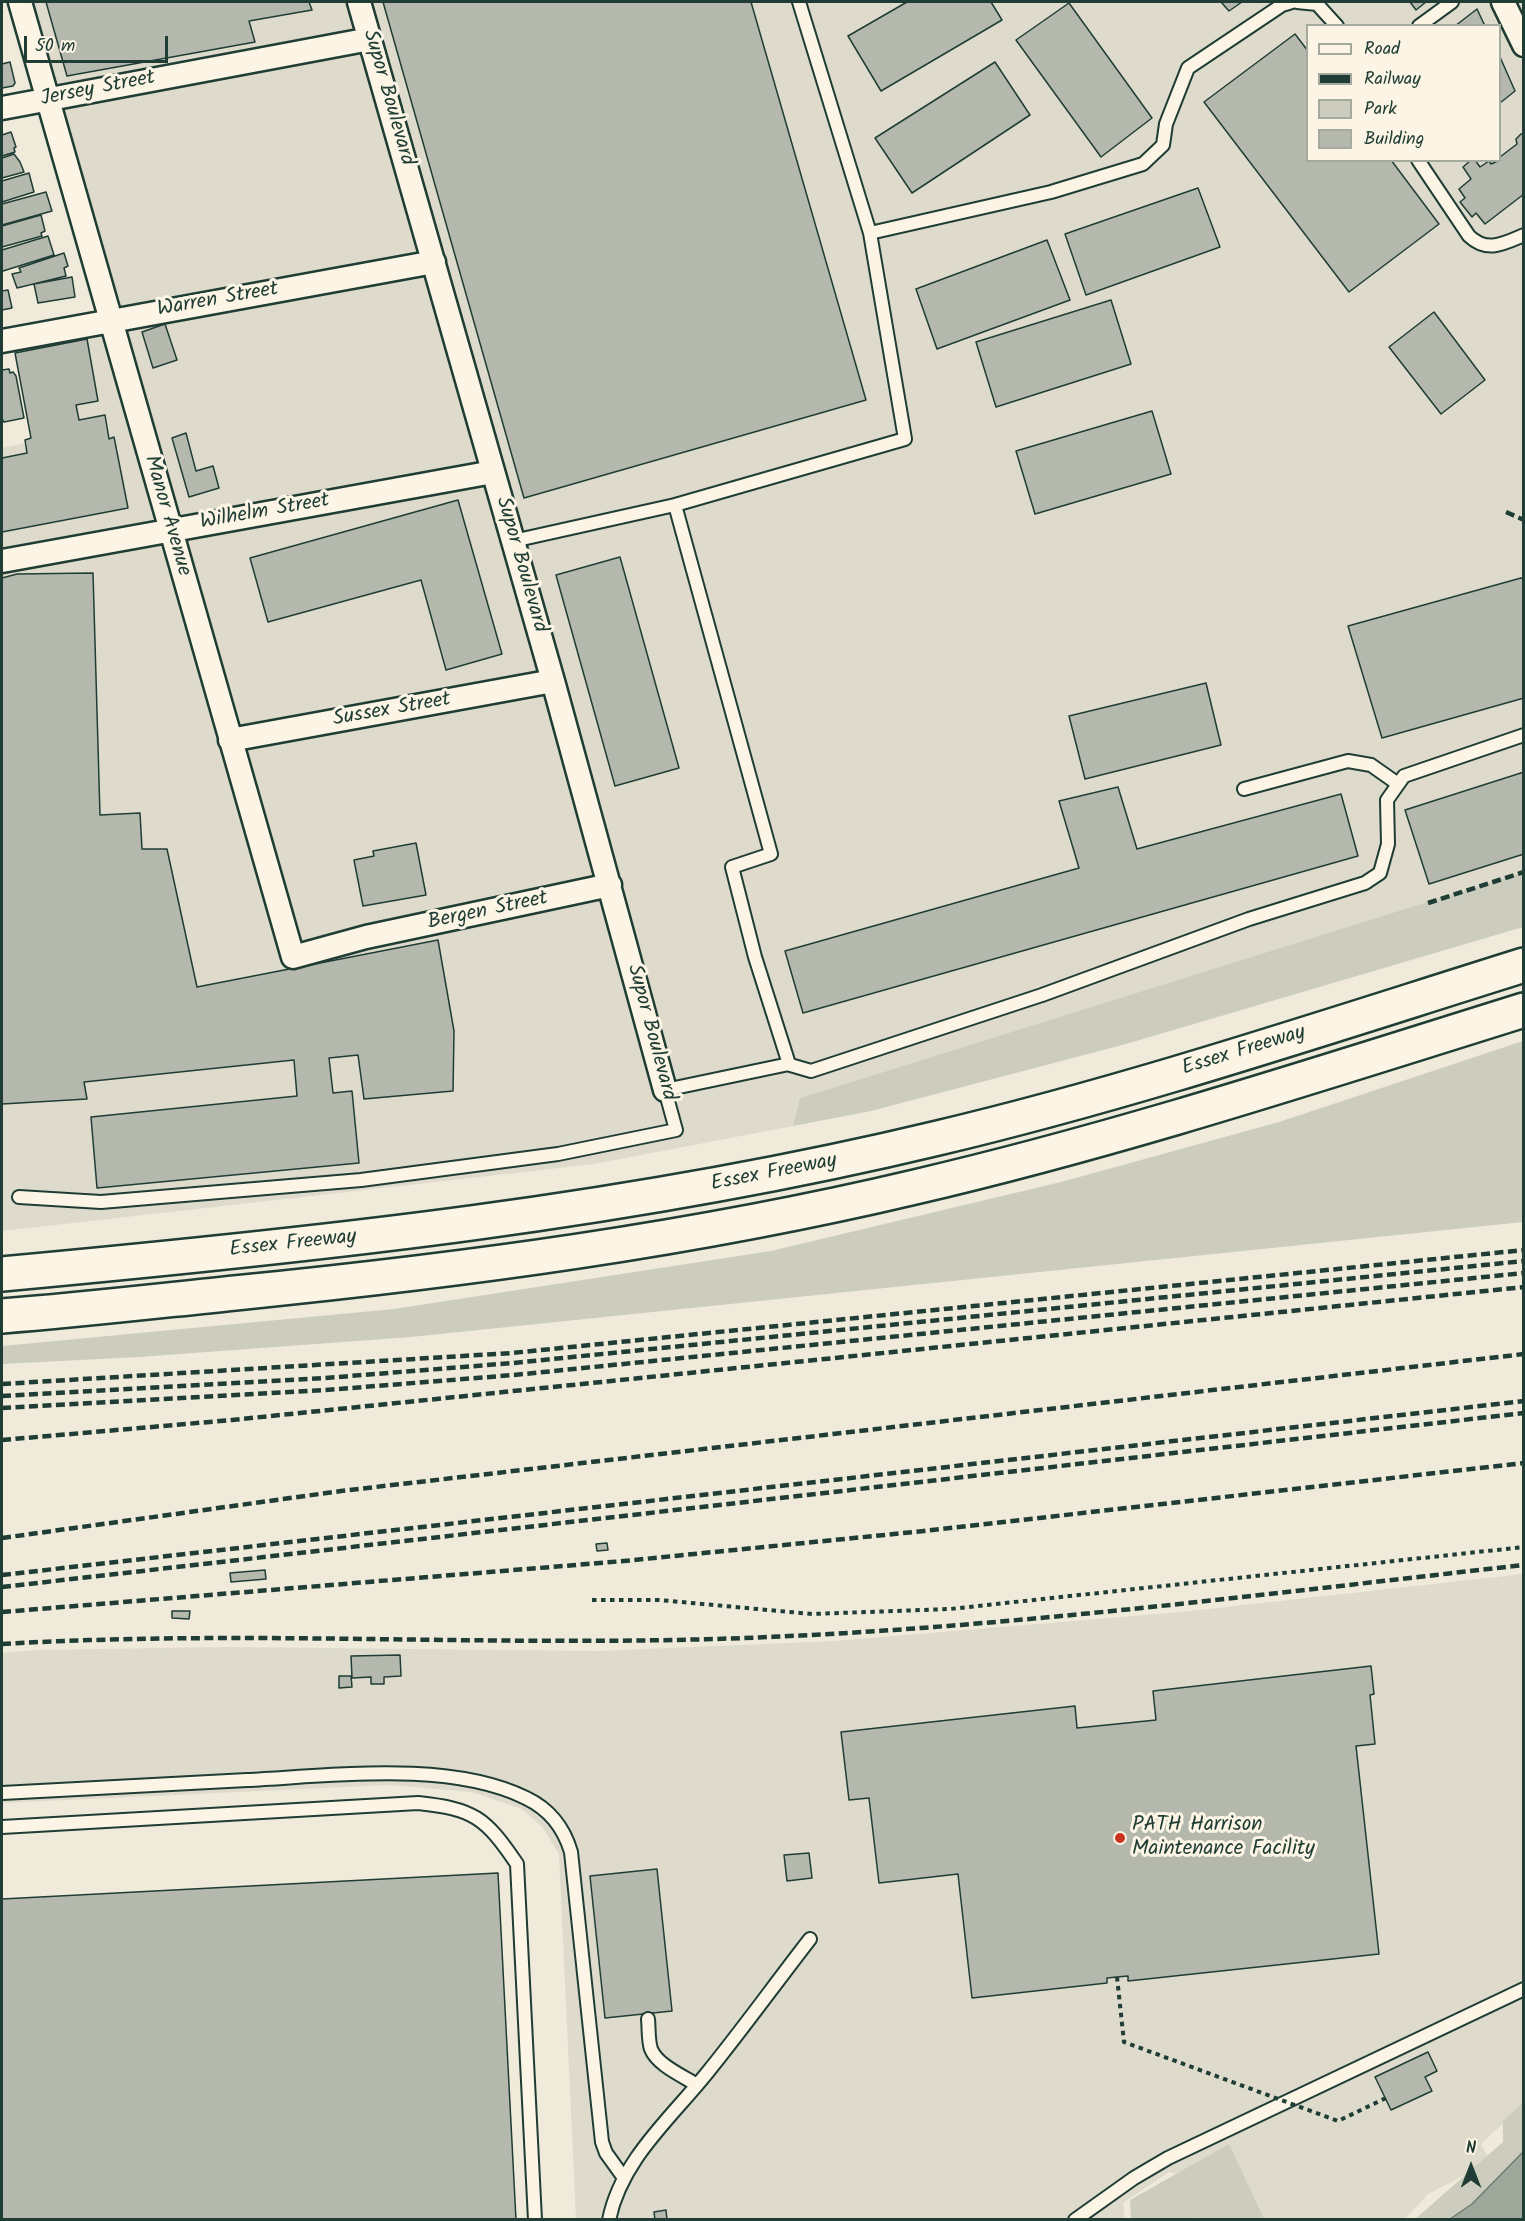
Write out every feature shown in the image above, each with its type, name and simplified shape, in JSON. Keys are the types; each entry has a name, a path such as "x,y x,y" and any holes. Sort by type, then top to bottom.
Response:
{"highway":[{"name":"Essex Freeway","path":"2,1274 464,1225 644,1198 803,1168 938,1138 1072,1104 1524,965"},
{"name":"Essex Freeway","path":"2,1316 439,1271 587,1251 766,1219 915,1187 1111,1137 1524,1010"}],"street":[{"name":"Manor Avenue","path":"20,2 293,957 366,937"},
{"name":"Supor Boulevard","path":"359,2 553,681 665,1090"},
{"path":"1503,2 1524,45"},
{"name":"Jersey Street","path":"2,108 370,39"},
{"name":"Warren Street","path":"2,341 434,262"},
{"name":"Wilhelm Street","path":"2,561 494,472"},
{"name":"Sussex Street","path":"230,740 553,681"},
{"name":"Bergen Street","path":"366,937 609,885"}],"lane":[{"path":"513,541 675,506 905,439 870,233 799,2"},
{"path":"870,233 1051,192 1143,164 1163,145 1166,124 1188,69 1282,5 1292,2"},
{"path":"1297,2 1317,4 1335,24"},
{"path":"1422,24 1452,2"},
{"path":"1419,162 1475,242 1484,247 1498,245 1524,235"},
{"path":"675,506 771,854 732,867 755,957 789,1064 787,1064"},
{"path":"665,1090 787,1064 811,1071 1042,995 1249,920 1365,883 1380,873 1388,844 1387,800 1404,776 1524,735"},
{"path":"1244,789 1348,761 1371,765 1398,784"},
{"name":"Supor Boulevard","path":"19,1197 101,1202 362,1180 558,1154 676,1130 665,1090"},
{"path":"2,1793 390,1774 470,1781 521,1796 537,1804 558,1825 571,1852 602,2142 606,2153 624,2178"},
{"path":"2,1827 418,1803 444,1806 475,1815 498,1836 517,1864 535,2220"},
{"path":"609,2220 614,2199 639,2154 697,2085 810,1939"},
{"path":"1075,2220 1134,2178 1168,2158 1524,1989"},
{"path":"648,2019 650,2042 654,2054 659,2060 697,2085"}],"path":[{"path":"592,1600 659,1600 812,1614 950,1609 1524,1547"},
{"path":"1117,1977 1124,2042 1338,2121 1386,2098"}],"shaded area":[{"path":"27,2 1523,2 1523,872 800,1098 793,1126 594,1164 2,1231 2,448 41,440 21,333 114,314"},
{"path":"1523,1574 1523,2105 1481,2144 1491,2162 1428,2194 1405,2219 1250,2219 1204,2181 1169,2172 1123,2203 1125,2219 576,2219 559,1854 543,1828 522,1809 472,1792 389,1785 2,1803 2,1653 37,1650 228,1647 599,1651 835,1641 1181,1612"},
{"path":"1523,2152 1523,2219 1450,2219 1472,2204"}],"green space":[{"path":"1523,872 1523,927 1126,1044 871,1111 793,1126 800,1098"},
{"path":"1523,1041 1523,1222 411,1337 139,1357 2,1364 2,1346 394,1309 771,1251 1061,1182 1279,1122"},
{"path":"1523,2103 1523,2152 1472,2204 1450,2219 1414,2220 1503,2142 1503,2121"},
{"path":"1229,2144 1264,2219 1197,2220 1193,2217 1192,2220 1131,2219 1130,2200"}],"building":[{"path":"46,2 309,2 312,10 249,21 255,42 67,76"},
{"path":"383,2 751,2 866,400 524,498"},
{"path":"907,2 991,2 1002,20 881,91 848,36"},
{"path":"1221,2 1242,2 1229,11"},
{"path":"1410,2 1426,2 1416,10"},
{"path":"1069,3 1152,118 1101,157 1016,40"},
{"path":"1477,9 1484,24 1458,24"},
{"path":"1295,34 1306,48 1306,162 1392,162 1439,224 1349,292 1204,102"},
{"path":"1501,59 1515,91 1501,102"},
{"path":"10,62 15,83 13,86 2,88 2,64"},
{"path":"995,62 1030,115 912,193 875,138"},
{"path":"11,132 16,147 15,152 2,156 2,135"},
{"path":"1524,134 1524,194 1485,224 1476,213 1472,217 1460,202 1465,198 1459,189 1471,179 1463,167 1469,162 1476,162 1480,167 1488,162 1491,164 1501,162 1501,156 1517,144 1516,139"},
{"path":"14,154 24,172 2,178 2,158"},
{"path":"29,173 34,192 2,202 2,181"},
{"path":"1198,188 1220,247 1086,295 1065,234"},
{"path":"46,192 52,211 2,225 2,204"},
{"path":"41,215 45,231 41,233 42,236 2,247 2,226"},
{"path":"48,236 54,255 3,271 2,250"},
{"path":"1047,240 1070,300 937,349 916,289"},
{"path":"64,253 68,266 64,268 66,276 17,288 12,274 21,272 19,268"},
{"path":"72,277 75,297 38,303 34,284"},
{"path":"8,290 12,308 2,310 2,291"},
{"path":"1111,300 1131,364 996,407 976,342"},
{"path":"1434,312 1485,380 1441,414 1389,347"},
{"path":"165,324 177,360 153,368 142,332"},
{"path":"87,339 98,401 76,405 79,420 105,415 109,439 114,437 128,508 2,532 2,458 27,453 25,440 31,438 15,353"},
{"path":"9,369 10,373 13,372 16,376 24,418 4,422 2,419 2,370"},
{"path":"1152,411 1171,474 1035,514 1016,451"},
{"path":"186,433 196,471 213,466 219,488 189,497 172,438"},
{"path":"458,500 502,654 446,670 421,580 268,622 250,558"},
{"path":"620,557 679,768 615,786 556,575"},
{"path":"93,573 100,815 140,813 142,849 167,849 197,987 438,940 454,1031 453,1091 364,1099 358,1055 329,1058 333,1093 352,1091 359,1163 97,1188 91,1117 297,1096 294,1060 84,1082 87,1099 2,1104 2,578 17,574"},
{"path":"1524,579 1524,698 1382,738 1348,626"},
{"path":"1206,683 1221,745 1085,779 1069,716"},
{"path":"1524,772 1524,854 1429,884 1405,810"},
{"path":"1118,787 1137,849 1341,794 1358,856 803,1013 785,951 1079,868 1059,801"},
{"path":"416,843 426,895 363,906 354,860 374,856 373,851"},
{"path":"607,1543 608,1550 597,1551 596,1544"},
{"path":"265,1570 266,1579 231,1582 230,1573"},
{"path":"172,1611 190,1611 189,1619 172,1618"},
{"path":"400,1655 401,1676 384,1677 384,1684 371,1684 371,1677 352,1678 351,1656"},
{"name":"PATH Harrison Maintenance Facility","path":"1371,1666 1374,1694 1370,1695 1375,1744 1356,1746 1379,1954 1128,1981 1128,1976 1107,1978 1107,1983 972,1998 958,1874 879,1883 869,1798 849,1800 841,1732 1075,1706 1077,1728 1156,1720 1153,1691"},
{"path":"339,1676 351,1676 352,1687 339,1688"},
{"path":"809,1853 812,1878 787,1881 784,1855"},
{"path":"657,1869 672,2011 605,2018 590,1876"},
{"path":"498,1873 516,2220 2,2220 2,1899"},
{"path":"1428,2052 1437,2071 1425,2077 1432,2091 1391,2110 1375,2077"},
{"path":"666,2210 667,2220 655,2220 654,2212"}],"railway":[{"path":"1506,512 1524,520"},
{"path":"1428,903 1524,872"},
{"path":"2,1384 512,1353 1524,1250"},
{"path":"2,1396 325,1378 513,1363 1524,1261"},
{"path":"2,1408 326,1390 514,1375 1524,1273"},
{"path":"2,1440 232,1420 1524,1287"},
{"path":"2,1538 341,1491 1524,1354"},
{"path":"2,1575 1524,1401"},
{"path":"2,1587 1524,1413"},
{"path":"2,1612 624,1561 924,1531 1524,1463"},
{"path":"2,1644 180,1638 625,1641 816,1635 1018,1620 1524,1565"}],"place":[{"name":"PATH Harrison Maintenance Facility","path":"1120,1838"}]}
